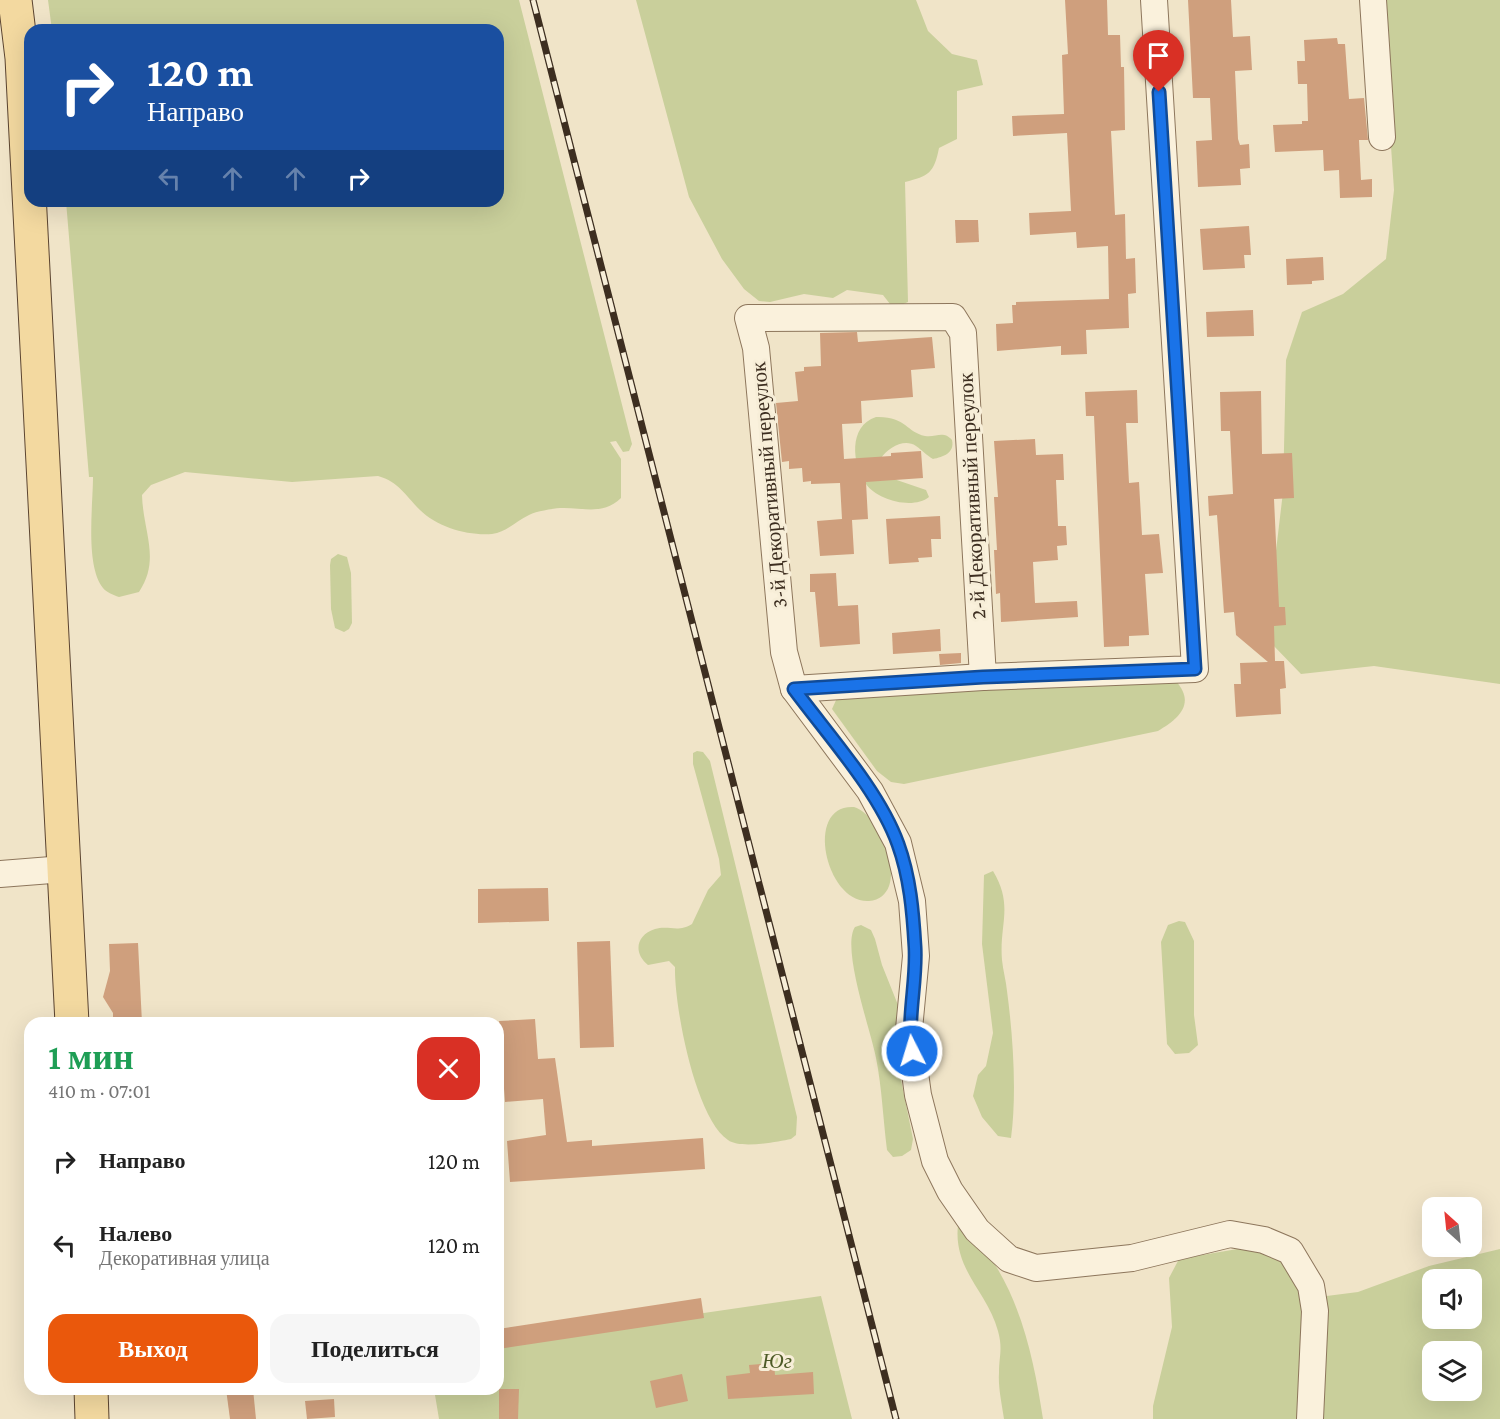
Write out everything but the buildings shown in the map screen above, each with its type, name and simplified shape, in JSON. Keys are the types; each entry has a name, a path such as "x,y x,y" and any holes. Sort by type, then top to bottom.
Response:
{"main road":[{"path":"15,0 24,97"},
{"path":"30,207 72,1017"},
{"path":"91,1395 92,1419"}],"street":[{"path":"794,689 983,677 1195,669 1154,0"},
{"path":"1373,0 1382,137"},
{"name":"3-й Декоративный переулок","path":"794,689 784,652 756,348 748,318 953,318"},
{"name":"2-й Декоративный переулок","path":"953,318 963,333 983,677"},
{"path":"794,689 870,791 898,843 913,912 916,956 909,1029 918,1095 935,1161 950,1191 977,1230 1008,1259 1036,1268 1132,1258 1230,1234 1264,1240 1290,1251 1311,1286 1315,1311 1310,1419"},
{"path":"0,874 64,869"}],"green space":[{"path":"48,0 519,0 632,444 629,451 623,452 616,441 610,442 621,459 621,498 614,504 599,509 560,508 540,511 524,517 502,531 483,534 463,532 444,526 420,510 397,485 378,476 292,482 185,472 151,485 142,495 150,557 149,568 139,592 119,597 104,589 97,578 92,550 93,477 89,477 66,207 504,207 504,24 51,24"},
{"path":"636,0 916,0 928,31 952,54 977,60 983,85 957,91 957,139 939,148 935,163 929,172 920,178 905,182 908,302 901,305 890,304 883,295 847,290 833,298 804,294 770,302 759,301 744,289 722,259 689,197"},
{"path":"1381,0 1500,0 1500,684 1374,666 1301,674 1272,644 1271,593 1283,492 1286,360 1302,312 1343,294 1386,259 1394,190"},
{"path":"876,417 894,419 925,436 946,435 952,440 950,451 937,458 933,459 916,446 906,443 892,448 881,458 888,477 926,490 929,497 914,503 905,503 878,495 866,484 858,466 855,446 861,428"},
{"path":"338,554 347,557 351,573 352,623 344,632 335,628 331,609 330,565 331,559"},
{"path":"1175,680 1184,696 1183,709 1173,721 1158,731 904,784 891,782 877,771 832,709 837,698 843,694"},
{"path":"703,752 710,761 797,1117 796,1135 791,1139 758,1144 734,1143 716,1128 696,1086 689,1060 678,1007 675,967 669,961 648,965 640,955 640,940 649,932 660,928 682,928 692,924 708,890 721,875 719,859 693,764 693,753"},
{"path":"854,807 865,813 875,825 889,856 891,872 889,886 882,896 869,901 854,898 841,887 832,872 826,854 825,836 829,821 838,810"},
{"path":"993,871 1003,895 1004,905 1002,960 1007,987 1014,1064 1011,1138 998,1136 982,1117 973,1096 978,1075 986,1066 993,1033 982,944 984,875"},
{"path":"1179,921 1185,922 1194,941 1194,1015 1198,1045 1189,1053 1175,1054 1167,1044 1161,942 1168,925"},
{"path":"861,925 871,930 898,1005 895,1036 913,1139 911,1150 902,1156 893,1157 887,1150 876,1058 854,971 852,938 855,927"},
{"path":"958,1225 971,1233 981,1245 1006,1284 1030,1350 1043,1419 1004,1419 999,1384 1001,1348 998,1331 961,1255"},
{"path":"1249,1247 1280,1257 1311,1298 1358,1292 1429,1266 1467,1257 1482,1257 1482,1253 1500,1249 1500,1419 1153,1419 1153,1406 1172,1327 1169,1278 1179,1259"},
{"name":"Юг","path":"821,1296 852,1419 439,1419 435,1395 504,1395 504,1342"}],"railway":[{"path":"533,0 896,1419"}],"route":[{"path":"912,1051 909,1029 916,956 912,901 898,843 870,791 794,689 983,677 1195,669 1159,92"}]}
